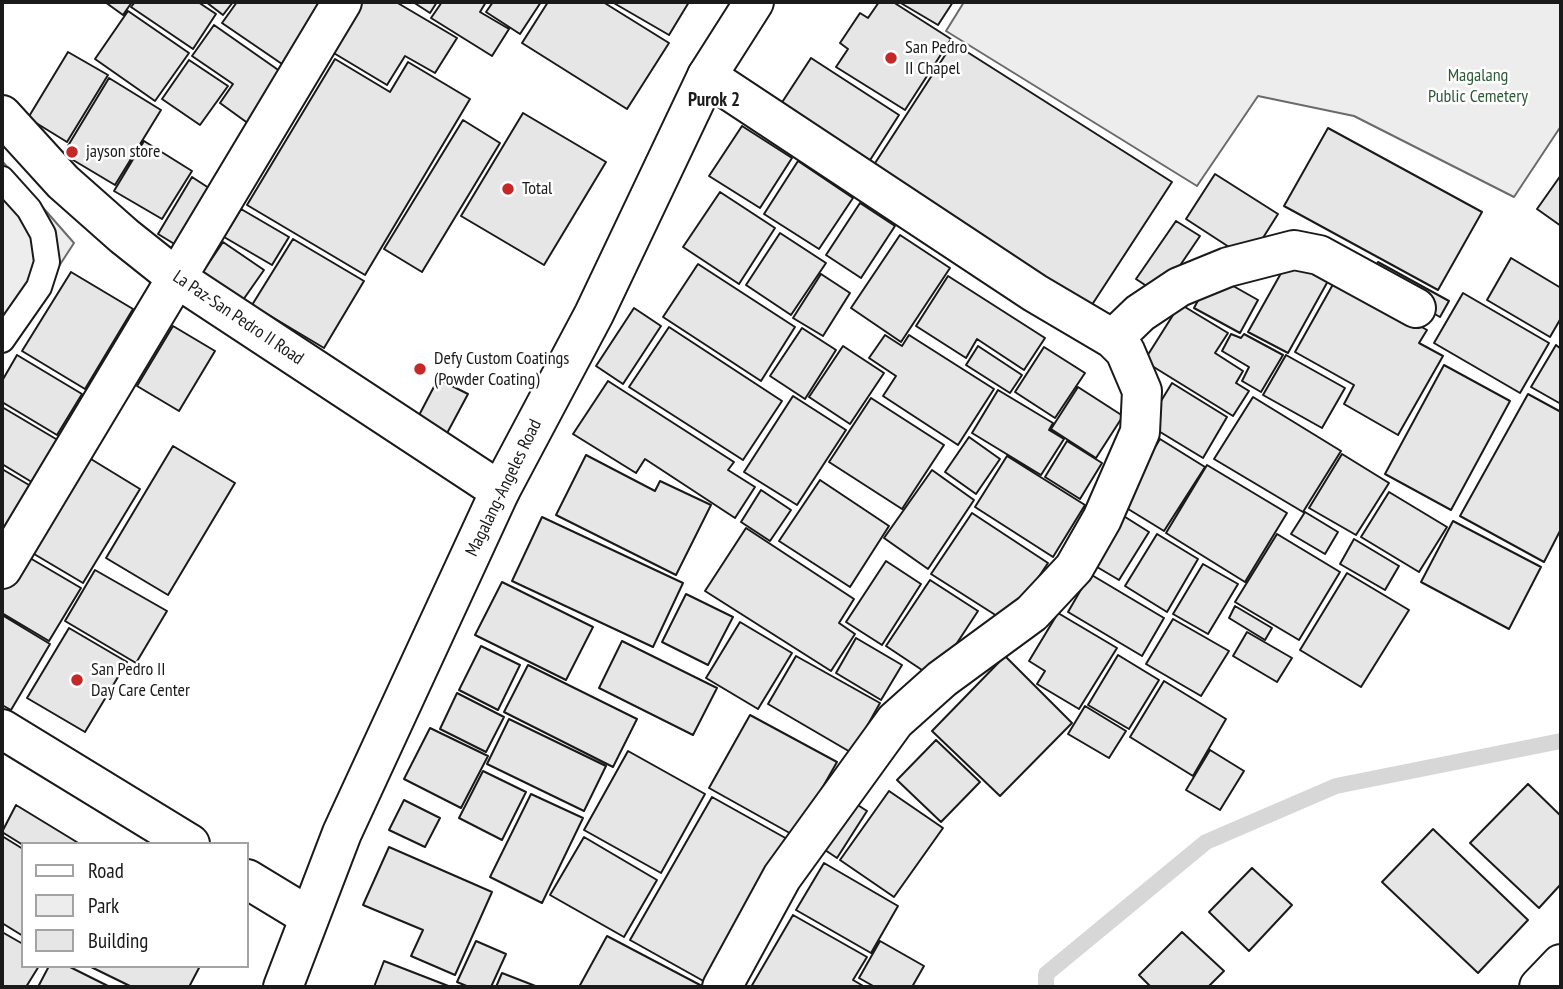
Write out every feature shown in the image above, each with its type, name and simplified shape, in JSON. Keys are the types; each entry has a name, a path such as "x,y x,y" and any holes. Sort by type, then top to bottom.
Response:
{"street":[{"path":"2,569 342,2"},
{"name":"Magalang-Angeles Road","path":"283,987 308,916 342,834 499,491 594,314 707,75 754,2"},
{"path":"707,75 1035,293 1113,339 1125,351 1142,391 1140,432 1102,519 1074,568 1032,613 942,679 895,721 782,877 722,987"},
{"name":"La Paz-San Pedro II Road","path":"2,115 63,181 124,236 178,279 499,491"},
{"path":"1113,339 1140,313 1179,287 1228,267 1294,250 1319,255 1416,308"},
{"path":"2,729 187,842"},
{"path":"248,880 308,916"},
{"path":"1539,987 1561,964"}],"lane":[{"path":"2,179 29,209 43,234 47,262 39,286 2,340"}],"green space":[{"name":"Magalang Public Cemetery","path":"964,2 1561,2 1561,126 1514,197 1354,116 1258,96 1197,186 946,31"},
{"path":"2,161 74,243 2,354"}],"building":[{"path":"105,2 132,2 123,15"},
{"path":"135,2 198,2 216,14 193,49 131,7"},
{"path":"206,2 233,2 223,15"},
{"path":"237,2 318,2 323,5 282,64 222,23"},
{"path":"362,2 396,2 457,38 435,73 405,56 387,85 332,52"},
{"path":"413,2 437,2 430,13"},
{"path":"442,2 486,2 480,12 509,29 492,56 431,18"},
{"path":"493,2 541,2 520,34 486,12"},
{"path":"548,2 603,2 669,43 627,109 522,43"},
{"path":"612,2 689,2 669,35"},
{"name":"San Pedro II Chapel","path":"879,2 893,2 951,39 905,110 836,67 848,49 840,43 860,13 868,18"},
{"path":"899,2 953,2 938,25"},
{"path":"128,11 189,53 155,101 95,59"},
{"path":"214,25 284,74 249,124 220,103 233,84 192,56"},
{"path":"953,43 1172,182 1084,317 866,177"},
{"path":"68,52 108,75 67,142 28,118"},
{"path":"811,58 899,115 865,168 777,110"},
{"path":"335,59 390,92 408,62 470,99 365,275 247,205"},
{"path":"189,60 228,86 200,125 162,99"},
{"path":"109,78 161,110 115,185 63,154"},
{"path":"523,113 606,162 544,265 461,216"},
{"path":"463,120 500,143 422,272 384,249"},
{"path":"742,126 792,158 760,208 709,176"},
{"path":"1328,128 1482,212 1438,290 1284,206"},
{"path":"144,141 192,171 162,219 114,191"},
{"path":"798,161 853,198 819,249 764,214"},
{"path":"1215,174 1278,214 1249,260 1186,219"},
{"path":"1561,175 1561,226 1537,209"},
{"path":"192,177 215,192 181,248 158,234"},
{"path":"720,192 775,228 739,284 683,247"},
{"path":"860,203 895,226 861,278 826,255"},
{"path":"241,209 289,237 272,265 224,237"},
{"path":"1176,221 1200,236 1160,295 1136,279"},
{"path":"780,233 826,263 791,315 746,285"},
{"path":"900,235 950,268 901,342 851,308"},
{"path":"293,239 364,281 324,348 252,305"},
{"path":"223,242 264,270 236,310 196,282"},
{"path":"1511,258 1561,288 1561,318 1550,337 1487,300"},
{"path":"1289,259 1328,281 1288,353 1248,332"},
{"path":"1378,262 1449,301 1440,317 1369,277"},
{"path":"698,264 795,327 761,381 663,317"},
{"path":"71,272 133,309 85,389 22,351"},
{"path":"821,274 850,293 823,336 793,318"},
{"path":"1212,274 1258,300 1240,333 1194,308"},
{"path":"948,276 1045,338 1024,370 977,339 966,358 916,326"},
{"path":"1336,279 1427,330 1419,343 1443,356 1398,435 1344,404 1354,385 1295,352"},
{"path":"1463,293 1549,343 1520,393 1434,343"},
{"path":"1180,304 1228,333 1215,353 1243,371 1236,383 1249,391 1233,416 1144,361"},
{"path":"634,308 661,326 623,384 596,366"},
{"path":"173,326 215,351 179,411 137,386"},
{"path":"669,327 782,401 743,460 629,387"},
{"path":"802,328 836,350 805,399 770,376"},
{"path":"1231,334 1241,338 1244,334 1283,355 1261,392 1242,381 1249,367 1222,351"},
{"path":"885,335 902,346 909,335 994,389 958,445 883,396 896,376 869,358"},
{"path":"1556,345 1561,349 1561,404 1531,387"},
{"path":"843,346 884,373 850,424 809,397"},
{"path":"978,346 1022,375 1010,393 966,365"},
{"path":"1044,347 1085,373 1055,418 1015,392"},
{"path":"17,355 82,394 57,435 2,402 2,381"},
{"path":"1286,355 1345,388 1322,428 1263,395"},
{"path":"1444,365 1510,401 1451,510 1385,474"},
{"path":"438,379 468,394 445,437 416,421"},
{"path":"608,381 734,462 728,470 755,487 735,518 645,459 636,473 573,434"},
{"path":"1172,383 1227,417 1203,458 1147,424"},
{"path":"1078,387 1123,416 1096,458 1051,429"},
{"path":"998,390 1053,423 1049,430 1064,439 1041,475 972,433"},
{"path":"1528,394 1561,412 1561,529 1544,562 1460,516"},
{"path":"793,396 846,430 797,505 744,472"},
{"path":"1253,397 1341,451 1303,512 1214,459"},
{"path":"871,398 944,445 902,509 829,462"},
{"path":"2,407 61,442 35,484 2,464"},
{"path":"969,437 1000,459 976,494 945,472"},
{"path":"1160,439 1205,467 1164,531 1120,504"},
{"path":"1067,441 1102,463 1080,499 1045,477"},
{"path":"173,446 235,483 168,595 106,558"},
{"path":"1342,454 1389,483 1356,535 1309,508"},
{"path":"586,455 655,491 660,481 711,505 676,575 556,515"},
{"path":"86,456 140,489 83,583 29,551"},
{"path":"1007,456 1085,505 1053,557 975,507"},
{"path":"1207,465 1287,513 1245,582 1166,533"},
{"path":"2,469 34,488 2,534"},
{"path":"932,470 974,500 928,569 884,538"},
{"path":"820,480 889,526 850,587 779,541"},
{"path":"761,490 791,510 770,541 741,522"},
{"path":"1389,492 1447,527 1419,572 1361,537"},
{"path":"1305,512 1338,532 1325,554 1291,534"},
{"path":"972,513 1048,563 1008,623 931,574"},
{"path":"1122,515 1149,532 1119,580 1092,564"},
{"path":"542,517 683,583 653,647 512,581"},
{"path":"1453,521 1541,567 1509,629 1421,582"},
{"path":"746,528 854,599 839,623 855,634 831,671 705,591"},
{"path":"1157,534 1198,559 1167,612 1125,586"},
{"path":"1277,534 1340,572 1299,640 1235,602"},
{"path":"1354,539 1399,566 1385,590 1340,564"},
{"path":"18,551 81,588 49,641 2,613 2,580"},
{"path":"886,561 921,584 882,645 846,622"},
{"path":"1203,564 1238,584 1208,634 1173,614"},
{"path":"95,570 167,611 136,663 65,621"},
{"path":"1347,573 1409,610 1361,687 1300,650"},
{"path":"1090,574 1164,618 1142,656 1068,612"},
{"path":"930,580 978,611 934,678 886,646"},
{"path":"502,582 593,627 566,680 475,635"},
{"path":"686,594 733,617 708,665 662,642"},
{"path":"1235,606 1272,628 1265,640 1229,618"},
{"path":"1058,613 1117,648 1079,709 1037,684 1045,671 1029,661"},
{"path":"2,615 50,644 11,710 2,705"},
{"path":"1173,619 1229,651 1201,696 1146,664"},
{"path":"740,622 792,653 758,709 706,678"},
{"name":"San Pedro II Day Care Center","path":"69,628 127,662 85,732 27,698"},
{"path":"1247,632 1292,658 1277,682 1233,656"},
{"path":"856,638 902,665 881,700 836,673"},
{"path":"622,641 717,688 693,735 599,688"},
{"path":"481,646 520,665 498,710 459,690"},
{"path":"1118,655 1159,680 1129,729 1088,705"},
{"path":"796,656 880,703 852,753 768,704"},
{"path":"1005,656 1072,723 1000,796 932,731"},
{"path":"528,665 637,719 613,767 504,712"},
{"path":"1164,681 1226,719 1193,776 1130,737"},
{"path":"457,693 504,717 486,752 440,729"},
{"path":"1085,706 1126,731 1109,758 1068,734"},
{"path":"750,715 837,762 795,836 709,788"},
{"path":"509,719 606,766 584,811 487,764"},
{"path":"430,728 488,756 461,808 404,779"},
{"path":"936,740 980,782 941,822 897,780"},
{"path":"1210,750 1244,771 1220,810 1186,790"},
{"path":"628,751 705,794 661,873 584,830"},
{"path":"483,771 526,792 502,840 459,818"},
{"path":"1528,784 1561,816 1561,884 1539,908 1470,843"},
{"path":"889,791 943,828 894,897 840,860"},
{"path":"531,794 583,818 542,903 490,877"},
{"path":"712,797 789,840 707,983 630,940"},
{"path":"404,800 440,818 425,847 389,830"},
{"path":"850,800 867,811 837,858 819,846"},
{"path":"16,805 77,842 21,844 2,832"},
{"path":"1433,829 1528,920 1478,973 1382,882"},
{"path":"2,836 21,848 21,935 2,923"},
{"path":"584,837 657,880 624,937 550,895"},
{"path":"389,847 492,892 455,975 411,956 423,930 363,905"},
{"path":"824,863 898,906 871,953 796,910"},
{"path":"1252,868 1292,905 1249,951 1209,912"},
{"path":"793,915 867,957 853,980 865,987 751,987"},
{"path":"2,932 21,943 21,968 38,968 26,987 2,987"},
{"path":"1182,932 1224,971 1208,987 1151,987 1139,975"},
{"path":"607,936 702,986 579,987"},
{"path":"476,941 506,954 491,987 469,987 457,982"},
{"path":"880,941 924,966 912,987 875,987 859,978"},
{"path":"384,961 451,987 374,987"},
{"path":"48,968 72,968 110,987 38,987"},
{"path":"93,968 199,968 189,987 132,987"},
{"path":"502,973 538,987 496,987"}],"waterway":[{"path":"1046,987 1046,974 1206,842 1336,786 1561,741"}],"place":[{"name":"San Pedro II Chapel","path":"891,58"},
{"name":"jayson store","path":"72,152"},
{"name":"Total","path":"508,189"},
{"name":"Defy Custom Coatings (Powder Coating)","path":"420,369"},
{"name":"San Pedro II Day Care Center","path":"77,680"}],"district":[{"name":"Purok 2","path":"714,101"}]}
